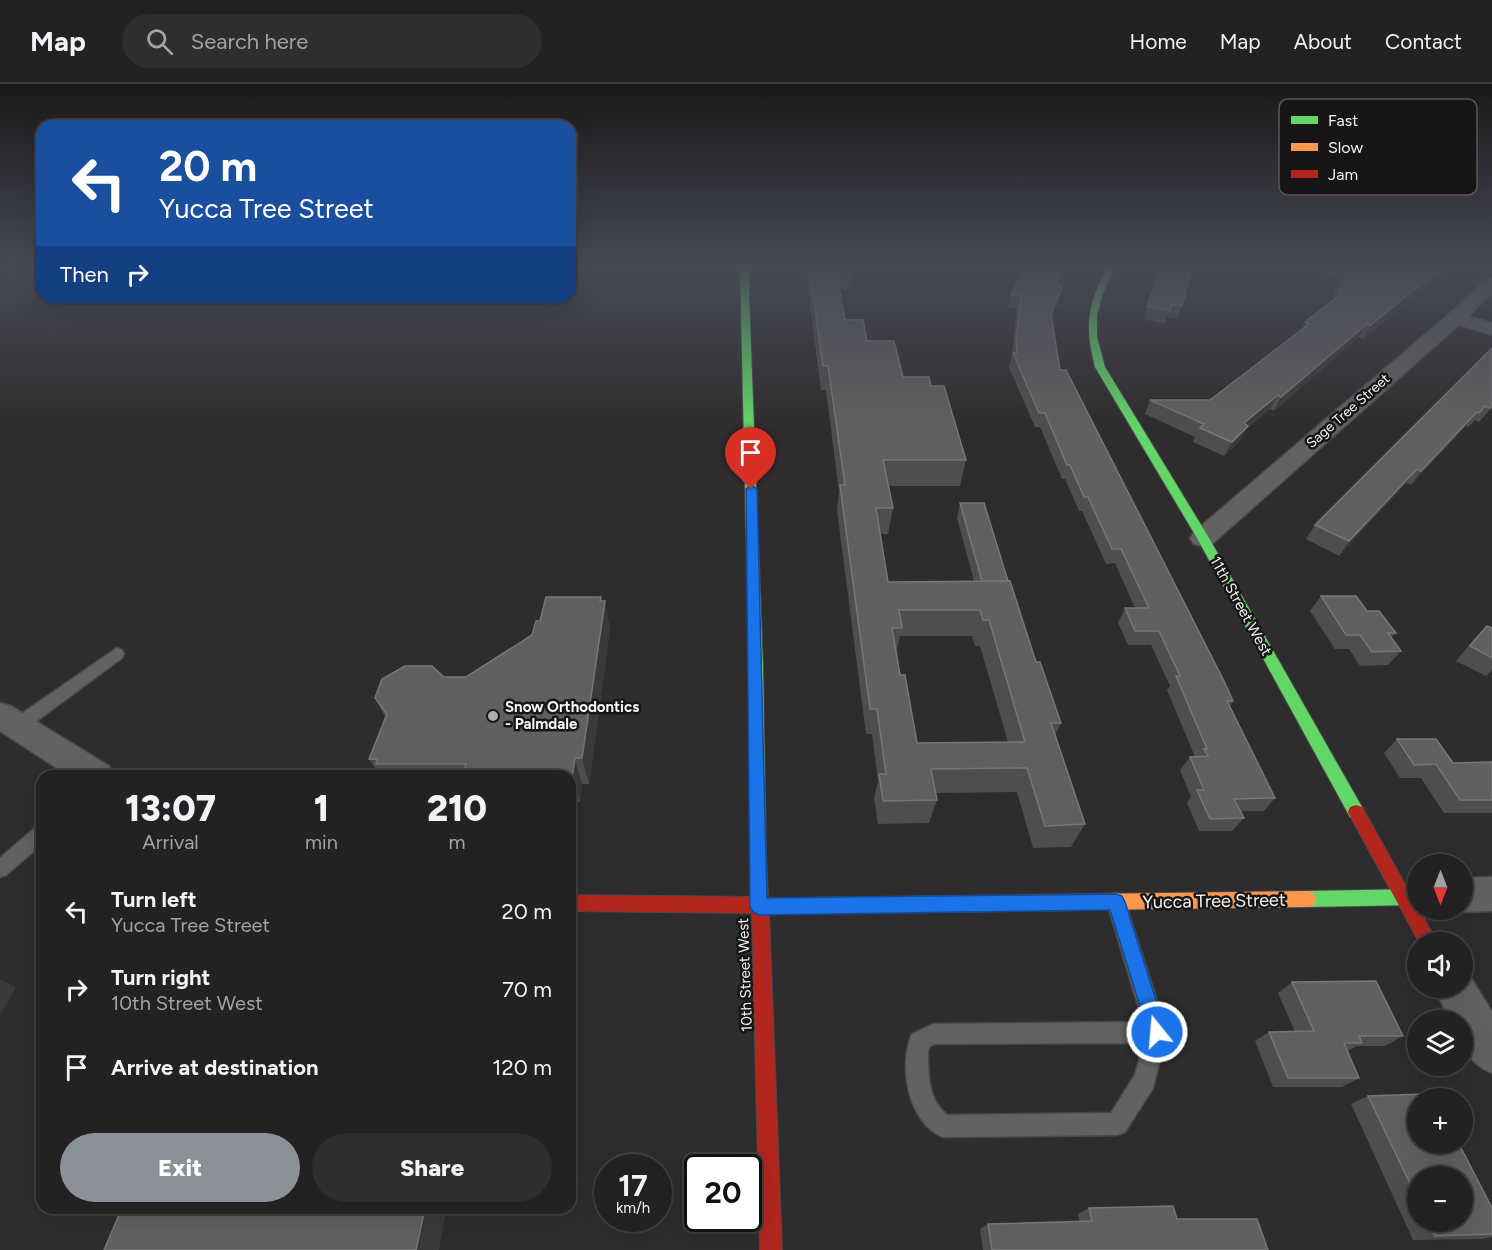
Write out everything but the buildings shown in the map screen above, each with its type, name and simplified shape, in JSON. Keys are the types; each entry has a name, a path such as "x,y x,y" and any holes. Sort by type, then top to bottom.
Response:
{"street":[{"name":"10th Street West","path":"746,320 756,669 759,907 771,1250"},
{"name":"11th Street West","path":"1090,320 1090,336 1100,367 1203,538 1422,932"},
{"name":"Sage Tree Street","path":"1203,538 1453,320"},
{"path":"1464,320 1492,329"},
{"path":"9,721 87,770"},
{"path":"1473,895 1492,894"},
{"name":"Yucca Tree Street","path":"576,903 759,907 1407,898"},
{"path":"1460,998 1492,1052"}],"lane":[{"path":"9,721 117,654"},
{"path":"0,869 36,838"},
{"path":"1116,902 1157,1032 1145,1080 1117,1124 944,1126 933,1120 924,1106 916,1055 919,1041 933,1034 1157,1032"}],"traffic: fast":[{"path":"746,320 756,669 758,852"},
{"path":"1093,320 1093,337 1100,367 1203,538 1356,812"},
{"path":"1308,899 1407,897"}],"traffic: slow":[{"path":"806,906 1308,899"}],"traffic: jam":[{"path":"1356,812 1422,932"},
{"path":"758,852 771,1250"},
{"path":"576,903 806,906"}],"place":[{"name":"Snow Orthodontics - Palmdale","path":"493,716"}],"route":[{"path":"751,489 759,907 1116,902 1157,1032"}]}
